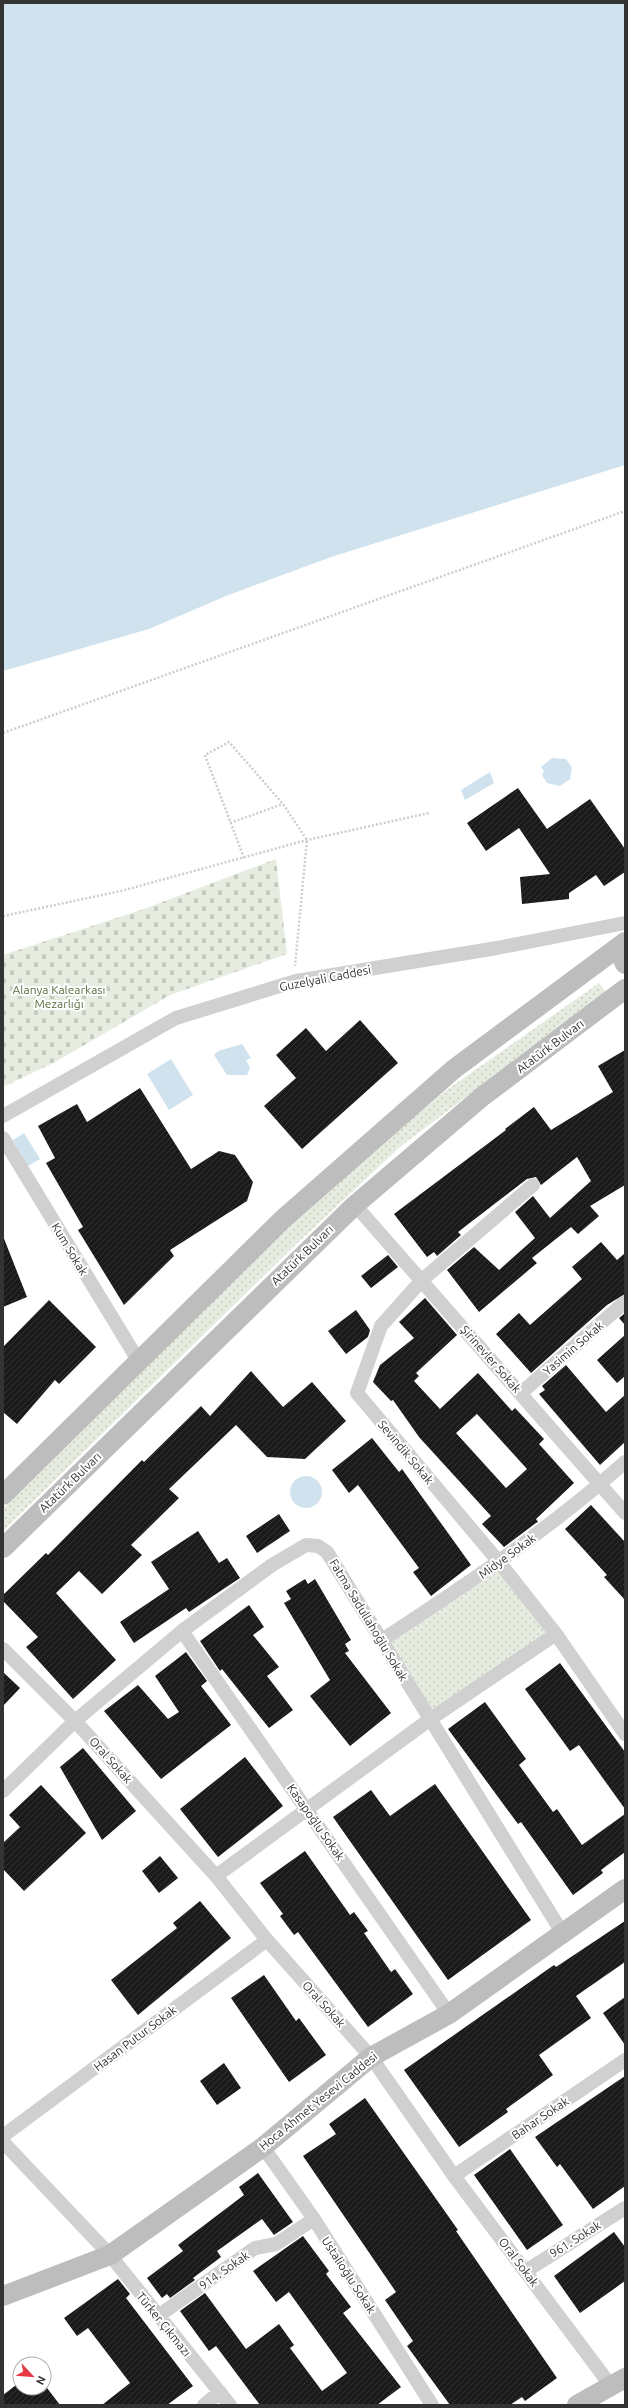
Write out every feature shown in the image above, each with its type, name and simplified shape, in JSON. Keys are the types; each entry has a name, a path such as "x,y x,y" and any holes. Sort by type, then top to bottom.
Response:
{"street":[{"name":"Guzelyali Caddesi","path":"3,1116 176,1018 296,981 497,948 625,923"},
{"path":"3,1495 138,1360 283,1219 454,1069 623,951"},
{"name":"Atatürk Bulvarı","path":"3,1548 355,1205 483,1096 620,999"},
{"name":"Kum Sokak","path":"3,1138 138,1360"},
{"name":"Sevindik Sokak","path":"533,1185 422,1280 381,1326 356,1393 499,1562 556,1634 625,1734"},
{"name":"Şirinevler Sokak","path":"355,1205 521,1393 599,1486 625,1513"},
{"name":"Yasimin Sokak","path":"521,1393 625,1302"},
{"name":"Midye Sokak","path":"382,1640 499,1562 599,1486 625,1462"},
{"name":"Fatma Sadullahoğlu Sokak","path":"3,1791 75,1721 182,1631 272,1565 306,1544 312,1545 327,1552 382,1640 429,1720 563,1934"},
{"name":"Kasapoğlu Sokak","path":"182,1631 449,2014"},
{"path":"216,1876 429,1720 556,1634"},
{"name":"Oral Sokak","path":"3,1649 75,1721 216,1876 267,1940 371,2057 454,2176 526,2271 618,2382"},
{"name":"Hoca Ahmet Yesevi Caddesi","path":"3,2296 110,2254 263,2147 371,2057 449,2014 625,1889"},
{"name":"Hasan Putur Sokak","path":"3,2136 267,1940"},
{"name":"Bahar Sokak","path":"454,2176 625,2060"},
{"name":"Türker Çıkmazı","path":"3,2142 110,2254 230,2405"},
{"name":"Ustalioğlu Sokak","path":"263,2147 314,2219 432,2405"},
{"name":"961. Sokak","path":"526,2271 625,2208"},
{"name":"914. Sokak","path":"158,2316 255,2248 276,2244 314,2219"},
{"path":"586,2403 618,2382"},
{"path":"204,2405 220,2392"}],"path":[{"path":"3,732 625,511"},
{"path":"244,858 205,754 229,742 283,804 307,840 294,968 296,981"},
{"path":"230,823 283,804"},
{"path":"3,916 121,891 307,840 429,813"}],"green space":[{"name":"Alanya Kalearkası Mezarlığı","path":"276,859 287,954 170,995 57,1061 3,1087 3,955 144,909"},
{"path":"599,983 606,992 401,1146 288,1252 3,1531 3,1508 309,1205 444,1092"},
{"path":"498,1569 548,1632 430,1713 388,1643"}],"water":[{"path":"3,3 625,3 625,465 331,557 226,596 149,629 3,671"},
{"path":"552,758 566,759 572,768 570,779 560,786 547,783 542,775 544,771 541,767"},
{"path":"490,772 494,783 465,800 461,790"},
{"path":"242,1044 251,1058 246,1060 250,1068 247,1075 227,1075 214,1055 218,1051"},
{"path":"171,1059 193,1095 169,1110 147,1074"},
{"path":"24,1133 40,1159 28,1166 13,1140"},
{"path":"303,1476 309,1476 319,1483 322,1492 321,1498 315,1505 309,1508 303,1508 293,1501 290,1495 290,1489 297,1479"}],"building":[{"path":"518,788 547,829 590,799 625,849 625,872 604,886 596,875 569,893 569,899 522,904 520,877 550,874 519,828 486,851 467,823"},
{"path":"360,1020 398,1063 302,1149 264,1106 296,1078 276,1055 306,1028 326,1051"},
{"path":"625,1050 625,1185 590,1206 599,1216 578,1234 571,1227 532,1258 537,1263 479,1312 447,1270 474,1247 499,1270 535,1238 515,1212 533,1196 550,1218 591,1181 577,1157 541,1185 536,1177 527,1179 458,1232 461,1235 437,1256 434,1252 427,1257 394,1214 506,1130 505,1129 534,1107 551,1130 613,1092 598,1066"},
{"path":"140,1088 191,1169 219,1151 235,1155 253,1182 247,1201 170,1250 174,1256 124,1305 78,1230 83,1227 46,1163 55,1158 38,1126 77,1104 87,1122"},
{"path":"3,1236 27,1297 3,1307"},
{"path":"601,1242 617,1260 625,1253 625,1294 607,1305 531,1373 496,1334 519,1313 530,1325 582,1279 572,1267"},
{"path":"388,1255 398,1267 371,1288 361,1276"},
{"path":"425,1298 457,1335 416,1373 419,1376 414,1381 440,1409 478,1373 512,1411 515,1408 544,1439 539,1444 574,1483 536,1519 538,1522 504,1547 482,1524 491,1516 419,1437 393,1400 391,1401 373,1382 380,1365 414,1338 399,1322","holes":["477,1414 527,1469 506,1488 456,1433"]},
{"path":"49,1300 96,1347 59,1384 55,1380 17,1424 3,1412 3,1347"},
{"path":"356,1310 370,1330 368,1337 346,1354 328,1331"},
{"path":"625,1313 625,1325 619,1318"},
{"path":"625,1335 625,1376 617,1383 597,1360"},
{"path":"566,1365 606,1412 625,1395 625,1442 600,1465 539,1394 545,1390 542,1386"},
{"path":"251,1371 283,1407 312,1382 346,1421 305,1459 267,1457 236,1425 169,1489 179,1498 131,1545 142,1555 102,1594 79,1571 56,1593 116,1660 73,1699 26,1647 38,1637 3,1601 3,1595 46,1553 48,1555 142,1460 144,1462 201,1406 210,1416"},
{"path":"372,1438 399,1472 402,1469 471,1565 431,1596 413,1572 419,1568 358,1485 349,1493 332,1470"},
{"path":"591,1505 625,1542 625,1600 604,1577 607,1575 565,1529"},
{"path":"279,1514 290,1531 257,1553 246,1536"},
{"path":"198,1531 219,1563 227,1558 240,1578 189,1612 186,1608 134,1643 120,1622 169,1589 151,1562"},
{"path":"305,1579 308,1584 315,1579 351,1640 345,1644 349,1651 345,1653 391,1713 350,1746 310,1696 330,1680 284,1603 291,1599 286,1591"},
{"path":"249,1605 264,1627 253,1635 279,1667 267,1676 293,1710 269,1728 222,1669 220,1671 200,1641"},
{"path":"186,1652 207,1681 201,1686 231,1725 161,1779 104,1711 138,1685 168,1719 179,1712 155,1676"},
{"path":"560,1663 625,1752 625,1809 579,1745 570,1751 525,1689"},
{"path":"3,1672 20,1688 3,1706"},
{"path":"485,1702 526,1759 519,1765 553,1812 557,1809 582,1845 625,1814 625,1852 601,1870 603,1873 573,1895 521,1822 518,1824 448,1729"},
{"path":"83,1748 136,1811 102,1840 60,1767"},
{"path":"245,1757 283,1806 218,1857 180,1809"},
{"path":"435,1784 531,1920 448,1980 333,1817 371,1790 390,1816"},
{"path":"41,1785 86,1833 24,1891 3,1869 3,1843 20,1827 9,1815"},
{"path":"305,1851 350,1915 354,1912 368,1931 364,1933 391,1972 395,1969 413,1994 368,2027 298,1932 294,1935 280,1916 283,1914 260,1883"},
{"path":"160,1856 178,1878 159,1893 142,1871"},
{"path":"200,1901 231,1938 138,2015 111,1980 177,1928 173,1923"},
{"path":"625,1921 625,1962 576,1996 591,2018 539,2055 553,2075 506,2109 508,2112 459,2147 404,2070 554,1965 556,1967"},
{"path":"264,1975 296,2021 299,2018 326,2055 289,2082 231,1998"},
{"path":"625,1997 625,2045 603,2013"},
{"path":"224,2063 241,2088 217,2105 200,2081"},
{"path":"625,2076 625,2186 593,2209 560,2164 557,2167 535,2137"},
{"path":"365,2098 458,2230 456,2231 557,2378 525,2401 522,2397 510,2405 450,2405 407,2346 413,2341 385,2300 396,2292 303,2156 336,2134 329,2124"},
{"path":"510,2149 563,2225 527,2250 474,2175"},
{"path":"258,2173 293,2222 274,2235 262,2219 217,2251 221,2257 193,2278 195,2280 170,2298 167,2294 162,2298 147,2278 183,2251 178,2245 244,2195 239,2187"},
{"path":"614,2232 625,2247 625,2281 580,2313 554,2276"},
{"path":"303,2236 329,2271 326,2274 351,2307 343,2313 401,2387 377,2405 260,2405 216,2346 209,2351 180,2311 205,2293 246,2349 279,2324 294,2345 290,2348 322,2391 347,2373 289,2292 276,2302 253,2271"},
{"path":"118,2279 130,2294 126,2298 193,2386 167,2405 102,2405 130,2383 88,2328 77,2336 64,2318"},
{"path":"12,2388 12,2396 52,2396 52,2394 60,2405 3,2405 3,2395"}]}
